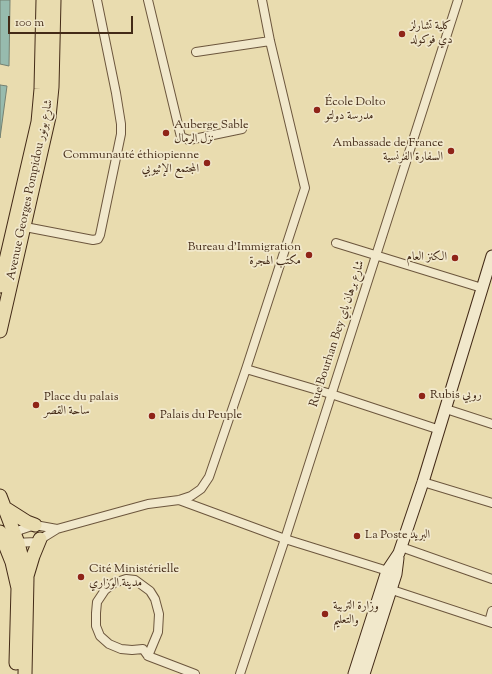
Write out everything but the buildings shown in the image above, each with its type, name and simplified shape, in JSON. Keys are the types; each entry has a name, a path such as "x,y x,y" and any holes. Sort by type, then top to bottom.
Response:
{"main road":[{"name":"Avenue Georges Pompidou شارع بونور","path":"0,331 20,226 25,174 38,122 41,89 43,0"},
{"name":"Avenue Georges Pompidou شارع بونور","path":"0,286 20,226 49,117 52,87 54,0"},
{"path":"354,674 387,588 423,482 492,256"},
{"path":"0,496 17,538 27,578 25,674"},
{"path":"5,508 27,522 35,525"},
{"path":"2,538 12,562 18,588 16,674"},
{"path":"27,578 40,540"},
{"path":"364,674 387,588"}],"street":[{"path":"20,226 93,240 98,239 100,235 121,134 121,124 97,0"},
{"path":"148,0 181,137 189,140 242,129"},
{"path":"2,538 17,538 29,543 40,540 56,529 148,504 179,500 191,496 202,489 209,477 305,188 270,41 262,0"},
{"name":"Rue Bourhan Bey شارع برهان باي","path":"240,674 377,255 458,0"},
{"path":"196,52 270,41"},
{"path":"336,243 482,288"},
{"path":"246,369 331,394 440,430"},
{"path":"446,409 492,424"},
{"path":"423,482 492,503"},
{"path":"179,500 285,539 392,573"},
{"path":"17,538 20,530 35,525 56,529"},
{"path":"400,550 492,579"},
{"path":"148,656 158,632 159,614 155,600 150,591 135,580 126,579 114,583 105,590 97,602 96,626 100,636 109,644 132,650 143,649 148,656 195,674"},
{"path":"387,588 490,622 492,611"}],"water":[{"path":"0,0 10,0 9,66 0,64"},
{"path":"0,85 7,86 0,138"}],"place":[{"name":"كلية تشارلز دي فوكولد","path":"402,34"},
{"name":"École Dolto مدرسة دولتو","path":"317,110"},
{"name":"Auberge Sable نزل الرمال","path":"166,133"},
{"name":"Ambassade de France السفارة الفرنسية","path":"451,151"},
{"name":"Communauté éthiopienne المجتمع الإثيوبي","path":"207,163"},
{"name":"Bureau d'Immigration مكتب الهجرة","path":"309,255"},
{"name":"الكنز العام","path":"455,258"},
{"name":"Rubis روبي","path":"422,396"},
{"name":"Place du palais ساحة القصر","path":"36,405"},
{"name":"Palais du Peuple","path":"152,416"},
{"name":"La Poste البريد","path":"357,536"},
{"name":"Cité Ministérielle مدينة الوزاري","path":"81,577"},
{"name":"وزارة التربية والتعليم","path":"325,614"}]}
